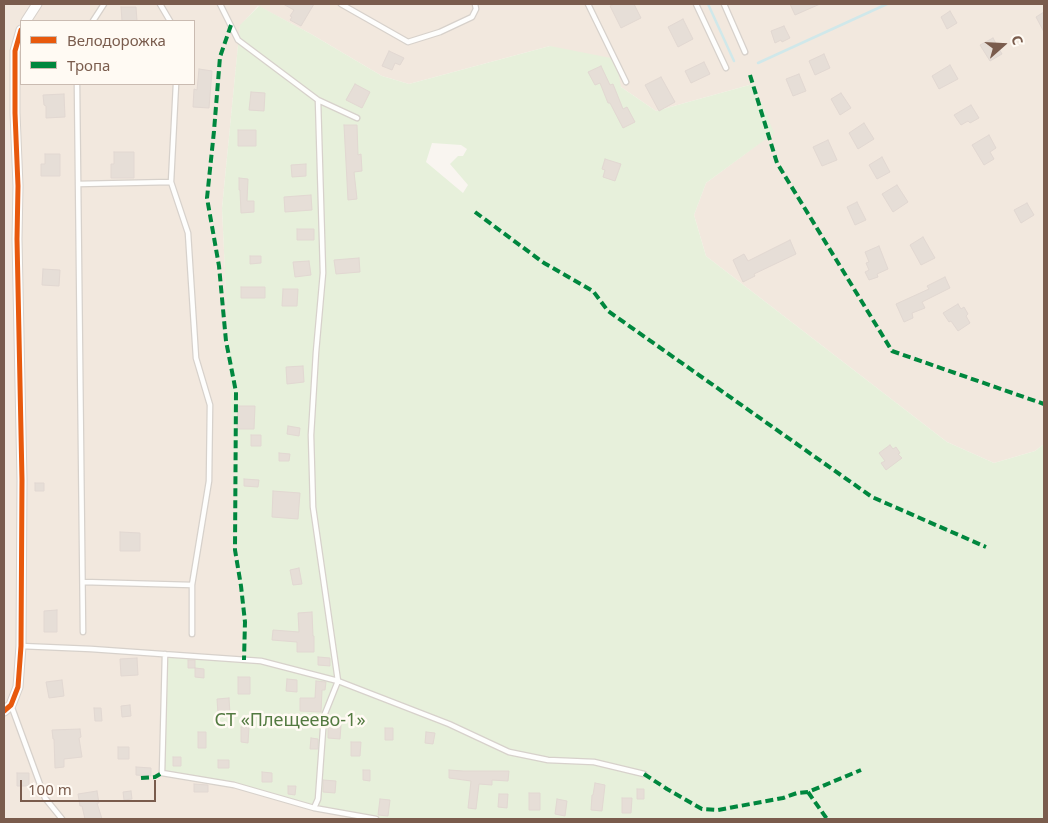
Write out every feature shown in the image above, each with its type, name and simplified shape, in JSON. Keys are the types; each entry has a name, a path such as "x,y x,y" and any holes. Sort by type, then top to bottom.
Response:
{"street":[{"path":"27,20 37,4"},
{"path":"7,708 18,687 21,646 22,480 18,186 15,113 15,51 20,34"}],"lane":[{"path":"94,20 104,4"},
{"path":"160,4 169,20"},
{"path":"220,4 238,40 318,100 357,118"},
{"path":"341,4 408,42 440,32 472,17 476,10 475,4"},
{"path":"588,4 626,82"},
{"path":"696,4 726,68"},
{"path":"724,4 745,52"},
{"path":"78,85 83,632"},
{"path":"176,85 172,182 188,233 196,358 210,406 209,481 192,584 192,634"},
{"path":"314,808 318,799 324,716 338,682 313,507 311,435 323,273 318,100"},
{"path":"78,184 172,182"},
{"path":"83,582 192,584"},
{"path":"21,646 261,661 338,682 449,724 509,752 548,760 594,762 644,774"},
{"path":"165,654 162,773 234,785 314,808 376,819"},
{"path":"7,708 45,798 62,819"}],"shaded area":[{"path":"4,4 1044,4 1044,444 1035,451 994,463 947,442 706,256 694,215 706,183 773,133 753,84 656,111 621,87 550,46 409,84 382,76 311,34 258,6 240,26 222,208 244,660 234,785 376,819 4,819"}],"green space":[{"name":"СТ «Плещеево-1»","path":"259,6 382,76 409,84 550,46 616,59 621,87 656,111 753,84 774,133 706,183 694,215 706,256 947,442 994,463 1035,451 1044,444 1044,819 376,819 314,808 234,785 162,773 165,654 243,659 222,208 240,25","holes":["432,143 461,145 467,149 463,156 458,156 450,164 468,185 463,193 426,162"]}],"building":[{"path":"283,4 314,4 301,26 290,20 294,10"},
{"path":"614,4 634,4 641,18 621,28 610,6"},
{"path":"790,4 820,4 795,15"},
{"path":"121,7 136,7 137,20 122,20"},
{"path":"950,11 957,23 947,29 941,17"},
{"path":"1044,12 1044,32 1036,17"},
{"path":"683,19 693,39 678,47 668,27"},
{"path":"784,26 790,38 775,43 771,31"},
{"path":"993,38 1002,54 990,61 980,45"},
{"path":"389,51 404,58 400,65 395,63 392,70 382,66"},
{"path":"824,54 830,68 815,75 809,61"},
{"path":"704,62 710,74 691,83 685,71"},
{"path":"950,65 958,79 939,89 932,76"},
{"path":"601,66 610,85 613,84 623,109 627,107 635,122 623,128 610,103 608,103 600,83 595,85 588,72"},
{"path":"199,69 212,71 209,108 193,107 194,89 197,90"},
{"path":"799,74 806,91 793,96 786,79"},
{"path":"661,77 675,102 659,111 645,85"},
{"path":"355,84 370,92 362,108 346,100"},
{"path":"251,92 265,93 264,111 249,110"},
{"path":"841,93 851,108 840,115 831,99"},
{"path":"64,94 65,117 46,118 46,106 44,105 43,95"},
{"path":"971,105 979,118 961,125 954,115"},
{"path":"864,123 874,139 858,149 849,133"},
{"path":"344,125 357,125 358,155 361,154 362,171 354,172 357,199 348,200"},
{"path":"238,130 256,130 256,146 238,146"},
{"path":"989,135 996,148 990,152 994,159 984,165 972,145"},
{"path":"828,140 837,160 822,166 813,147"},
{"path":"114,152 134,152 134,178 111,178 111,164 114,164"},
{"path":"45,154 60,154 60,176 41,176 41,164 45,164"},
{"path":"882,157 890,172 877,179 869,165"},
{"path":"605,159 621,164 615,181 603,177 605,170 602,169"},
{"path":"306,164 306,176 292,177 291,165"},
{"path":"239,178 248,179 247,201 254,201 254,212 241,213"},
{"path":"897,185 908,202 893,212 882,194"},
{"path":"311,195 312,210 285,212 284,197"},
{"path":"857,202 866,220 855,225 847,207"},
{"path":"1027,203 1034,215 1021,223 1014,210"},
{"path":"297,229 314,229 314,240 297,240"},
{"path":"923,237 935,258 921,265 910,245"},
{"path":"790,240 796,254 754,274 755,276 743,282 733,260 744,254 748,261"},
{"path":"879,246 888,269 877,274 878,277 869,280 865,272 869,270 866,263 869,262 865,252"},
{"path":"250,256 261,256 261,263 250,264"},
{"path":"359,258 360,272 336,274 334,260"},
{"path":"309,261 311,275 295,277 293,262"},
{"path":"43,269 60,270 59,286 42,285"},
{"path":"945,277 950,288 922,302 925,308 912,313 913,318 904,322 896,304 929,289 927,286"},
{"path":"241,287 265,287 265,298 241,298"},
{"path":"283,289 298,289 297,306 282,306"},
{"path":"958,304 961,309 964,307 970,323 958,331 943,313"},
{"path":"303,366 304,382 287,384 286,367"},
{"path":"238,406 255,406 254,429 237,429"},
{"path":"288,426 300,428 299,436 287,434"},
{"path":"251,435 261,435 261,446 251,446"},
{"path":"890,445 893,449 896,447 900,453 898,454 902,458 886,470 881,463 885,461 879,453"},
{"path":"279,453 290,454 289,461 279,461"},
{"path":"244,479 259,480 258,487 244,486"},
{"path":"35,483 44,483 44,491 35,491"},
{"path":"273,491 300,493 298,519 272,517"},
{"path":"120,532 140,533 140,551 120,551"},
{"path":"299,568 302,584 293,585 290,570"},
{"path":"57,610 57,632 44,632 44,611"},
{"path":"312,612 314,652 297,652 297,642 272,640 273,630 299,632 298,613"},
{"path":"318,657 330,658 330,666 318,665"},
{"path":"137,658 138,675 121,676 120,659"},
{"path":"188,660 195,660 195,668 188,668"},
{"path":"195,668 204,669 204,678 195,677"},
{"path":"238,677 250,677 250,694 238,694"},
{"path":"287,679 297,680 297,692 286,691"},
{"path":"62,680 64,696 49,698 46,682"},
{"path":"316,681 326,682 325,690 322,690 321,712 300,711 300,698 315,698"},
{"path":"229,698 230,714 218,714 217,699"},
{"path":"130,705 131,716 122,717 121,706"},
{"path":"94,708 101,708 102,721 95,721"},
{"path":"328,725 341,725 340,739 328,738"},
{"path":"241,727 249,727 248,743 241,742"},
{"path":"385,728 393,728 393,740 385,740"},
{"path":"80,729 81,737 79,738 82,757 64,759 64,767 55,768 52,730"},
{"path":"198,732 206,732 206,748 198,748"},
{"path":"426,732 435,733 433,744 425,743"},
{"path":"311,738 318,739 318,749 310,749"},
{"path":"351,742 361,742 360,756 351,756"},
{"path":"118,747 129,747 129,759 118,759"},
{"path":"173,757 181,757 181,766 173,766"},
{"path":"218,760 229,760 229,768 218,768"},
{"path":"136,767 151,768 151,776 136,775"},
{"path":"363,770 370,770 370,781 363,780"},
{"path":"449,770 509,771 508,781 492,780 492,785 479,784 476,809 468,808 471,781 449,778"},
{"path":"262,772 272,773 272,782 262,782"},
{"path":"17,773 29,773 29,786 17,786"},
{"path":"323,780 336,781 335,793 323,792"},
{"path":"595,783 605,785 602,811 591,810"},
{"path":"194,784 208,785 208,792 194,792"},
{"path":"288,786 296,786 295,795 288,794"},
{"path":"637,789 644,789 644,799 637,799"},
{"path":"97,791 99,803 97,803 102,819 85,819 78,794"},
{"path":"131,791 132,799 124,800 123,792"},
{"path":"529,793 540,793 540,810 529,810"},
{"path":"499,794 508,794 507,808 498,807"},
{"path":"622,798 632,798 631,813 622,813"},
{"path":"380,799 390,800 388,816 378,815"},
{"path":"557,799 567,801 565,816 555,814"}],"waterway":[{"path":"708,4 734,61"},
{"path":"758,63 887,4"}],"marked path":[{"path":"231,25 220,57 207,198 219,266 226,341 236,392 235,550 245,622 244,660"},
{"path":"750,75 777,163 892,351 1044,404"},
{"path":"475,212 544,263 593,291 608,311 872,497 986,547"},
{"path":"644,774 702,809 718,810 808,792 861,770"},
{"path":"141,778 155,777 162,773"},
{"path":"808,792 827,819"}],"cycle path":[{"path":"4,711 11,705 18,687 21,646 22,480 17,239 18,186 15,113 15,51 20,34"}]}
